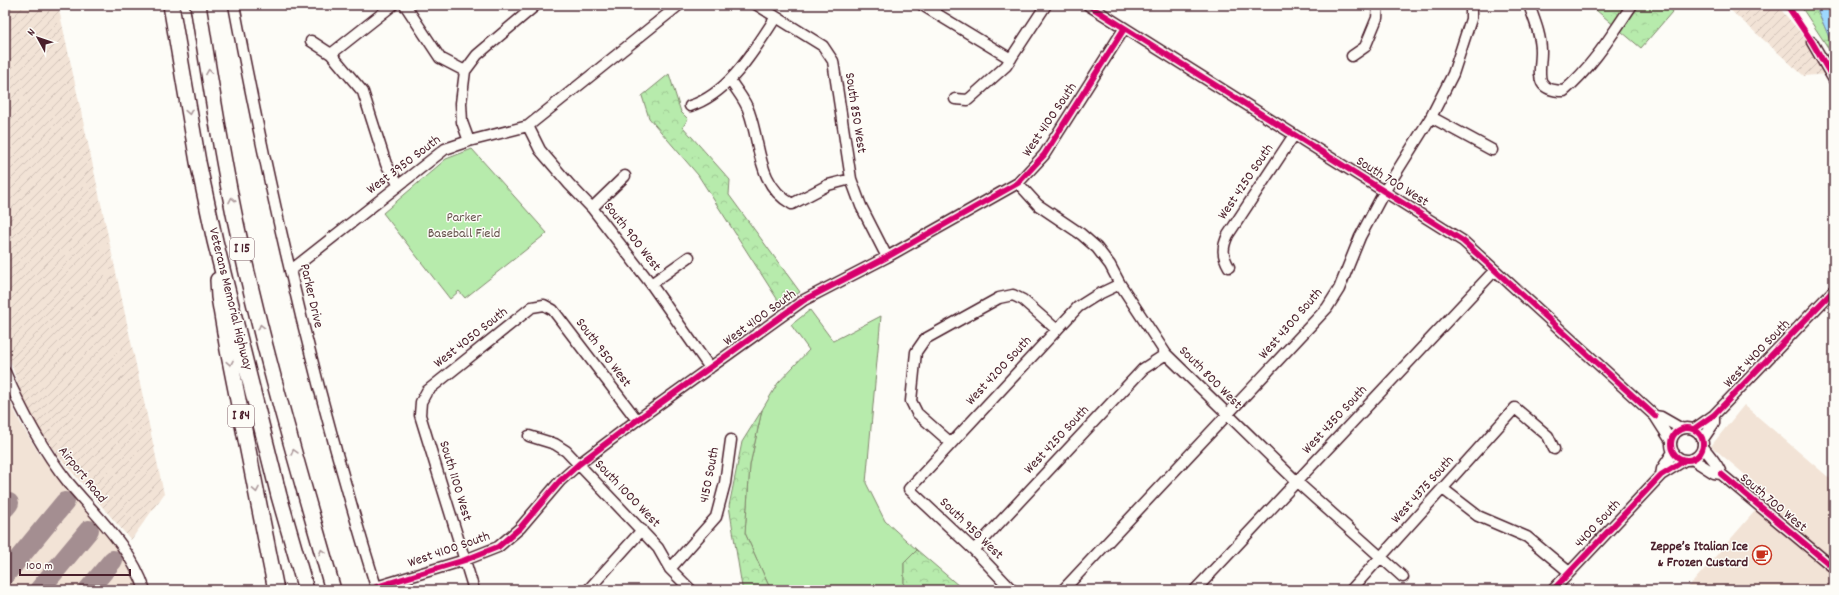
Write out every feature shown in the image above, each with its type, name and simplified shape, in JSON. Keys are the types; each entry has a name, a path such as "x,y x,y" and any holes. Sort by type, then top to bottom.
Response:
{"highway":[{"name":"Veterans Memorial Highway","path":"171,5 195,146 215,241 278,496 306,590"},
{"name":"Veterans Memorial Highway","path":"198,5 212,96 237,228 270,363 333,590"},
{"name":"I 84","path":"215,241 219,297 228,350 276,590"}],"street":[{"name":"Parker Drive","path":"234,5 251,92 290,271 317,384 376,588"},
{"path":"331,54 393,5"},
{"path":"405,5 440,58 465,71"},
{"path":"469,141 462,122 461,103 465,71 477,54 536,5"},
{"name":"West 3950 South","path":"290,271 445,149 469,141 528,126 679,5"},
{"name":"South 850 West","path":"757,5 823,46 833,61 851,179 861,206 887,257"},
{"path":"922,5 1010,59"},
{"path":"955,99 968,100 1006,66 1046,5"},
{"name":"South 700 West","path":"1088,5 1462,241 1655,416 1671,441"},
{"path":"1352,56 1365,47 1377,18 1378,5"},
{"name":"West 4300 South","path":"1063,590 1327,308 1339,289 1360,237 1384,192 1431,117 1453,74 1472,19 1471,5"},
{"path":"1529,5 1536,25 1541,50 1539,77 1544,84 1553,91 1564,91 1577,80 1606,45 1632,5"},
{"path":"690,106 701,103 730,80 745,65 776,17"},
{"name":"West 4100 South","path":"376,588 465,560 498,547 520,528 560,481 579,464 636,420 804,300 887,257 1018,184 1044,155 1124,29"},
{"path":"311,41 331,54 363,92 386,164 399,185"},
{"path":"1812,42 1834,80"},
{"path":"730,80 749,111 766,176 782,198 792,204 828,185 851,179"},
{"path":"1431,117 1492,150"},
{"name":"South 900 West","path":"528,126 540,150 592,208 651,284 710,368"},
{"name":"West 4250 South","path":"1229,268 1223,256 1223,246 1228,235 1294,135"},
{"path":"592,208 625,176"},
{"name":"South 800 West","path":"1018,184 1038,205 1082,234 1097,248 1110,264 1120,284 1166,354 1297,482 1403,577"},
{"path":"651,284 689,257"},
{"name":"West 4350 South","path":"1195,590 1495,270"},
{"name":"West 4200 South","path":"908,489 1078,307 1120,284"},
{"name":"West 4400 South","path":"1694,429 1714,415 1834,290"},
{"path":"951,443 917,413 911,401 916,352 925,339 999,298 1013,295 1023,300 1057,330"},
{"name":"West 4050 South","path":"421,402 427,391 458,366 532,308 544,305"},
{"name":"South 950 West","path":"544,305 553,310 636,420"},
{"name":"West 4250 South","path":"974,550 1143,369 1166,354"},
{"name":"Airport Road","path":"5,372 19,406 46,453 68,482 112,533 131,559 145,590"},
{"name":"South 1100 West","path":"421,402 420,415 474,590"},
{"name":"West 4375 South","path":"1351,590 1515,408 1548,436 1554,449"},
{"name":"West 4400 South","path":"1703,443 1714,423 1714,415"},
{"name":"South 700 West","path":"1655,416 1661,417 1682,429"},
{"path":"1661,476 1689,460 1698,457 1703,443 1700,433 1694,429 1682,429 1674,433 1671,441 1673,452 1679,459 1689,460"},
{"name":"South 1000 West","path":"529,436 555,444 566,451 642,530 658,548 670,569 691,590"},
{"name":"4150 South","path":"670,569 716,517 725,483 731,440"},
{"name":"South 700 West","path":"1703,443 1713,462 1720,468 1721,474"},
{"path":"1661,476 1662,469 1673,452"},
{"name":"South 700 West","path":"1689,460 1714,473 1721,474 1834,568"},
{"name":"4400 South","path":"1553,590 1661,476"},
{"name":"South 950 West","path":"908,489 974,550 1012,590"},
{"path":"1443,489 1478,516 1527,537 1569,572"},
{"path":"588,590 642,530"}],"shaded area":[{"path":"5,5 58,5 164,494 131,540 59,457 34,421 21,393 5,346"},
{"path":"1730,5 1777,5 1806,39 1828,74 1804,76 1728,8"},
{"path":"5,391 21,424 40,455 116,545 129,566 140,590 5,590"},
{"path":"1744,405 1834,482 1834,590 1686,590 1769,495 1711,446"}],"green space":[{"path":"1590,5 1678,5 1641,48"},
{"path":"1800,5 1815,5 1834,49 1834,61 1827,46"},
{"path":"669,74 681,112 688,119 683,127 730,180 729,195 800,292 781,305 698,175 649,118 642,96"},
{"name":"Parker Baseball Field","path":"472,149 547,233 465,298 459,291 450,299 383,213 446,159"},
{"path":"810,310 833,341 881,316 866,483 885,521 917,550 904,563 904,587 900,590 774,590 768,584 745,533 750,465 762,410 778,383 809,350 791,325"},
{"path":"762,410 750,465 745,533 768,584 774,590 744,590 742,587 729,506 742,442"},
{"path":"917,550 959,586 952,590 900,590 904,587 904,563"}],"water":[{"path":"1815,5 1834,5 1834,49 1818,11"}],"taxiway":[{"path":"5,575 65,502"},
{"path":"5,508 9,503"},
{"path":"39,590 89,530"},
{"path":"88,590 113,560"}],"cycle path":[{"path":"1088,5 1463,241 1655,416"},
{"path":"1787,5 1812,42 1834,80"},
{"path":"376,587 465,560 498,547 520,528 560,481 579,464 637,420 804,300 887,257 1018,183 1044,155 1124,29"},
{"path":"1694,429 1714,415 1834,290"},
{"path":"1684,428 1690,428 1699,432 1703,444 1699,456 1690,460 1684,460 1675,456 1671,447 1671,441 1675,432 1684,428"},
{"path":"1553,590 1661,475 1685,460"},
{"path":"1721,474 1834,568"}],"place":[{"name":"Zeppe’s Italian Ice & Frozen Custard","path":"1762,555"}]}
